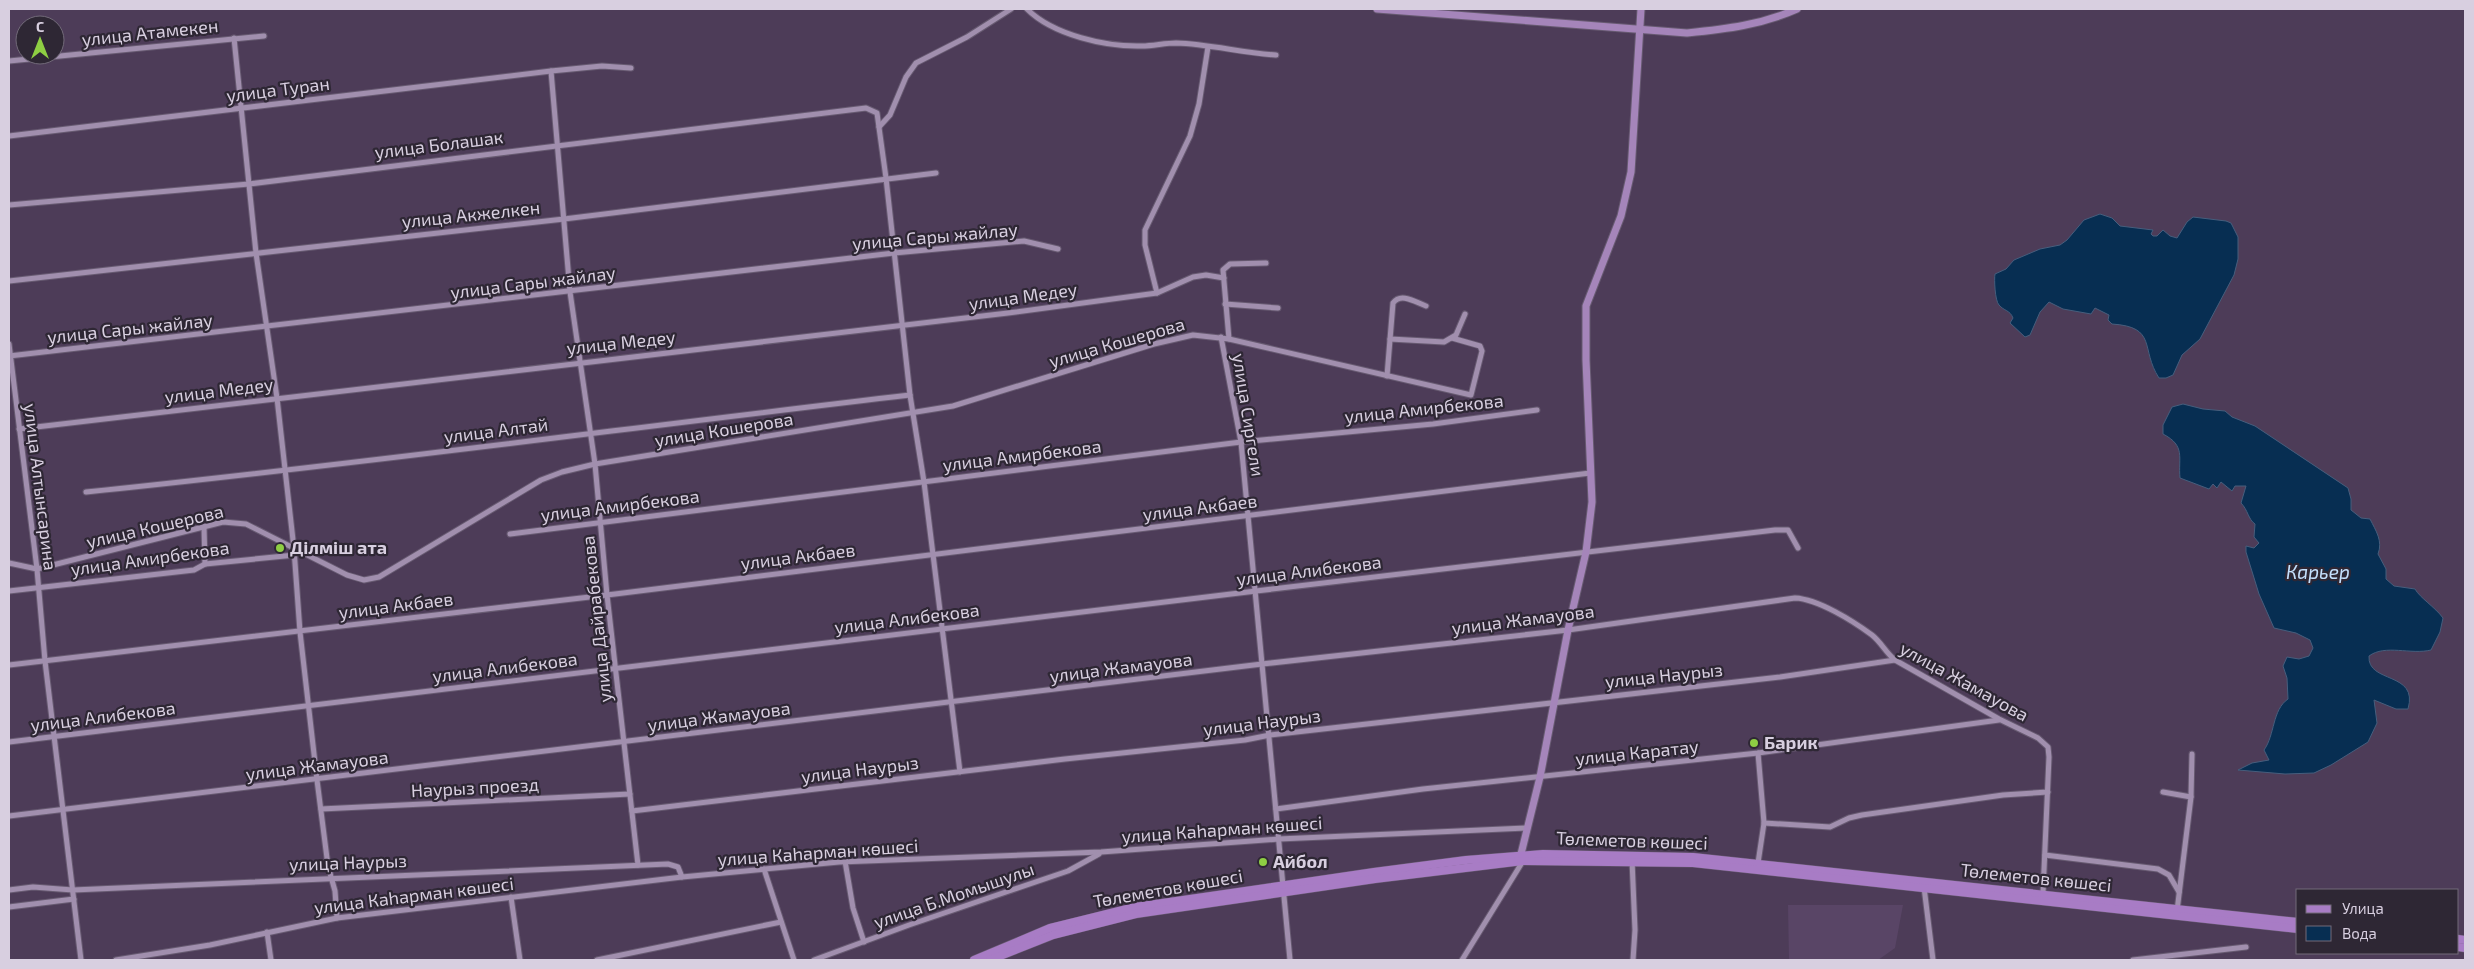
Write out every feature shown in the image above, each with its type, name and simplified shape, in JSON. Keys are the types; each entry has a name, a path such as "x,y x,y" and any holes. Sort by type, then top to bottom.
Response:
{"main road":[{"name":"Төлеметов көшесі","path":"974,960 1031,935 1117,910 1522,858 1693,857 1758,863 1924,886 2043,893 2296,929"},
{"name":"Төлеметов көшесі","path":"1632,858 2177,912 2296,922"},
{"name":"Төлеметов көшесі","path":"990,960 1053,935 1117,917 1282,889"}],"street":[{"path":"960,772 924,482 910,395 886,178 878,127 890,115 906,77 916,63 967,37 1011,9"},
{"path":"1027,9 1057,28 1095,42 1141,46 1176,43 1276,55"},
{"path":"1376,9 1687,33 1737,28 1773,19 1797,9"},
{"path":"1455,960 1462,960 1522,858 1527,828 1540,777 1568,630 1586,552 1592,502 1586,360 1586,306 1621,216 1631,172 1640,9"},
{"name":"улица Атамекен","path":"9,61 264,36"},
{"path":"234,38 256,253 277,398 295,555 300,632 317,780 331,878 335,891 337,918"},
{"path":"1157,293 1145,245 1145,230 1190,136 1208,47"},
{"name":"улица Туран","path":"9,136 552,71 602,66 631,68"},
{"name":"улица Дайрабекова","path":"552,71 570,292 602,522 607,595 638,865"},
{"name":"улица Болашак","path":"9,205 249,184 557,144 866,108 876,113 878,127"},
{"name":"улица Акжелкен","path":"9,281 564,219 936,173"},
{"name":"улица Сары жайлау","path":"9,356 267,328 894,254 1024,242 1058,249"},
{"path":"1228,339 1223,270 1230,264 1266,263"},
{"name":"улица Медеу","path":"19,428 902,326 1157,293 1193,277 1206,275 1224,278"},
{"path":"1387,376 1393,303 1396,298 1401,297 1426,306"},
{"path":"1226,304 1278,308"},
{"path":"1390,339 1444,342 1456,335 1465,314"},
{"name":"улица Кошерова","path":"9,563 37,569 223,522 246,524 346,576 364,580 379,578 541,480 562,472 595,464 953,406 1154,344 1193,335 1221,337 1469,395 1473,393 1482,351 1480,346 1452,338"},
{"name":"улица Сиргели","path":"1221,337 1241,442 1290,960"},
{"name":"улица Алтынсарина","path":"9,344 37,569 45,661 81,960"},
{"name":"улица Алтай","path":"86,492 285,472 590,432 910,395"},
{"name":"улица Амирбекова","path":"510,534 1241,442 1433,424 1537,410"},
{"name":"улица Акбаев","path":"9,665 607,595 1590,473"},
{"path":"204,527 205,564"},
{"name":"улица Алибекова","path":"9,742 1775,530 1788,530 1798,548"},
{"name":"улица Амирбекова","path":"9,591 194,570 205,564 295,555"},
{"name":"улица Жамауова","path":"9,816 1262,664 1568,630 1806,598 1872,635 1885,652 1895,660 1999,720 2038,738 2048,746 2046,855 2043,893"},
{"name":"улица Наурыз","path":"632,812 1245,740 1270,735 1554,701 1780,677 1895,660"},
{"name":"улица Каратау","path":"1276,809 1423,789 1758,754 1999,720"},
{"path":"1758,754 1764,824 1758,863"},
{"path":"2177,912 2191,797 2192,754"},
{"path":"1764,824 1830,827 1849,818 1862,815 2003,795 2048,792"},
{"path":"2163,792 2191,797"},
{"name":"Наурыз проезд","path":"321,809 630,794"},
{"name":"улица Каһарман көшесі","path":"116,960 210,945 337,918 682,877 844,861 1101,852 1279,839 1527,828"},
{"name":"улица Б.Момышулы","path":"814,960 1068,872 1101,852"},
{"path":"2046,855 2158,869 2169,874 2180,892"},
{"path":"1632,858 1635,930 1633,960"},
{"path":"844,861 853,908 864,942"},
{"name":"улица Наурыз","path":"9,890 33,888 72,890 668,864 678,867 682,877"},
{"path":"764,869 794,960"},
{"path":"1924,886 1932,960"},
{"path":"511,897 520,960"},
{"path":"9,908 74,899"},
{"path":"597,960 781,922"},
{"path":"267,932 271,960"},
{"path":"2133,960 2246,947"}],"shaded area":[{"path":"1788,905 1903,905 1895,948 1878,960 1789,960"}],"water":[{"path":"2100,214 2112,218 2120,226 2153,230 2151,234 2153,236 2157,236 2163,230 2170,236 2177,238 2187,222 2193,217 2226,221 2231,223 2238,237 2238,259 2234,275 2200,339 2182,355 2173,375 2166,378 2159,378 2153,367 2146,341 2142,335 2126,326 2112,324 2108,320 2109,315 2095,308 2091,314 2063,309 2049,302 2040,312 2030,335 2025,337 2010,323 2013,318 2010,313 1998,303 1995,290 1995,274 2006,269 2014,260 2040,249 2060,245 2067,240 2084,220"},
{"name":"Карьер","path":"2183,404 2203,409 2225,411 2232,417 2255,426 2348,488 2351,510 2361,518 2370,519 2376,532 2380,545 2378,554 2386,569 2386,579 2394,586 2415,589 2443,618 2440,632 2431,650 2390,650 2369,656 2371,665 2376,671 2400,683 2406,689 2409,697 2408,709 2396,709 2374,700 2377,723 2368,742 2331,765 2314,773 2285,774 2238,770 2252,763 2269,760 2264,750 2268,744 2276,716 2288,699 2287,678 2283,666 2287,657 2299,659 2309,656 2313,648 2310,640 2296,633 2274,628 2259,594 2246,552 2246,546 2254,548 2259,543 2254,537 2255,524 2241,503 2246,486 2235,486 2232,491 2221,482 2217,488 2213,484 2209,489 2180,478 2178,448 2170,438 2163,434 2163,425 2172,407"}],"place":[{"name":"Ділміш ата","path":"280,548"},
{"name":"Барик","path":"1754,743"},
{"name":"Айбол","path":"1263,862"}]}
